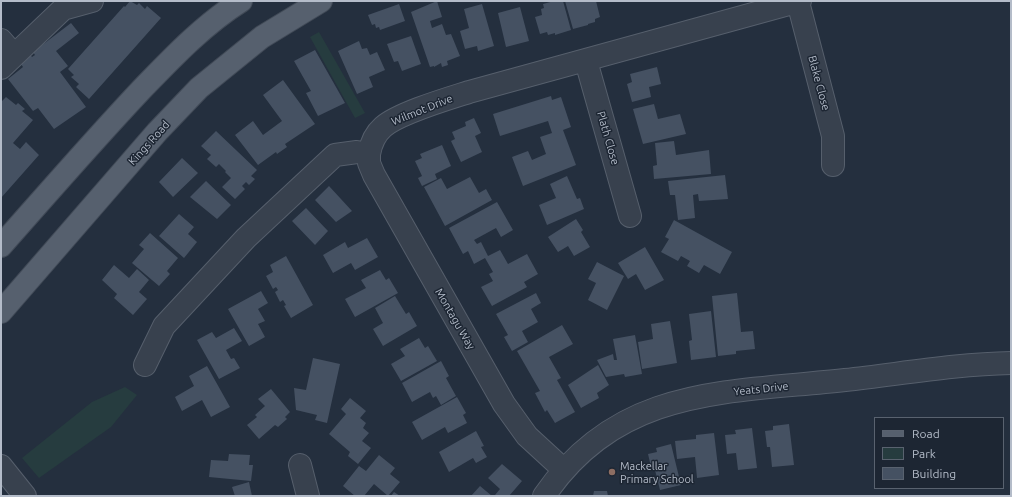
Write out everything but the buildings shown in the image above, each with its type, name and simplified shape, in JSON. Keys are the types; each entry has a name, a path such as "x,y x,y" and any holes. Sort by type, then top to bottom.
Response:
{"main road":[{"path":"1,246 113,120 167,63 209,24 241,1"},
{"name":"Kings Road","path":"1,312 157,132 199,88 262,37 321,1"}],"street":[{"path":"5,54 63,9 92,1"},
{"name":"Wilmot Drive","path":"369,154 374,137 385,126 416,110 469,92 586,61 799,1"},
{"name":"Blake Close","path":"799,1 833,136 833,165"},
{"name":"Plath Close","path":"586,61 630,216"},
{"path":"145,365 164,326 246,238 335,155 357,152 369,154"},
{"name":"Montagu Way","path":"369,154 374,175 504,404 527,436 564,470"},
{"name":"Yeats Drive","path":"544,496 564,470 602,436 617,426 658,407 675,401 735,392 1011,363"},
{"path":"300,465 308,496"},
{"path":"1,466 25,496"}],"green space":[{"path":"319,32 365,113 355,118 310,37"},
{"path":"125,387 137,395 111,427 39,478 22,458 92,402"}],"place":[{"name":"Mackellar Primary School","path":"612,472"}]}
